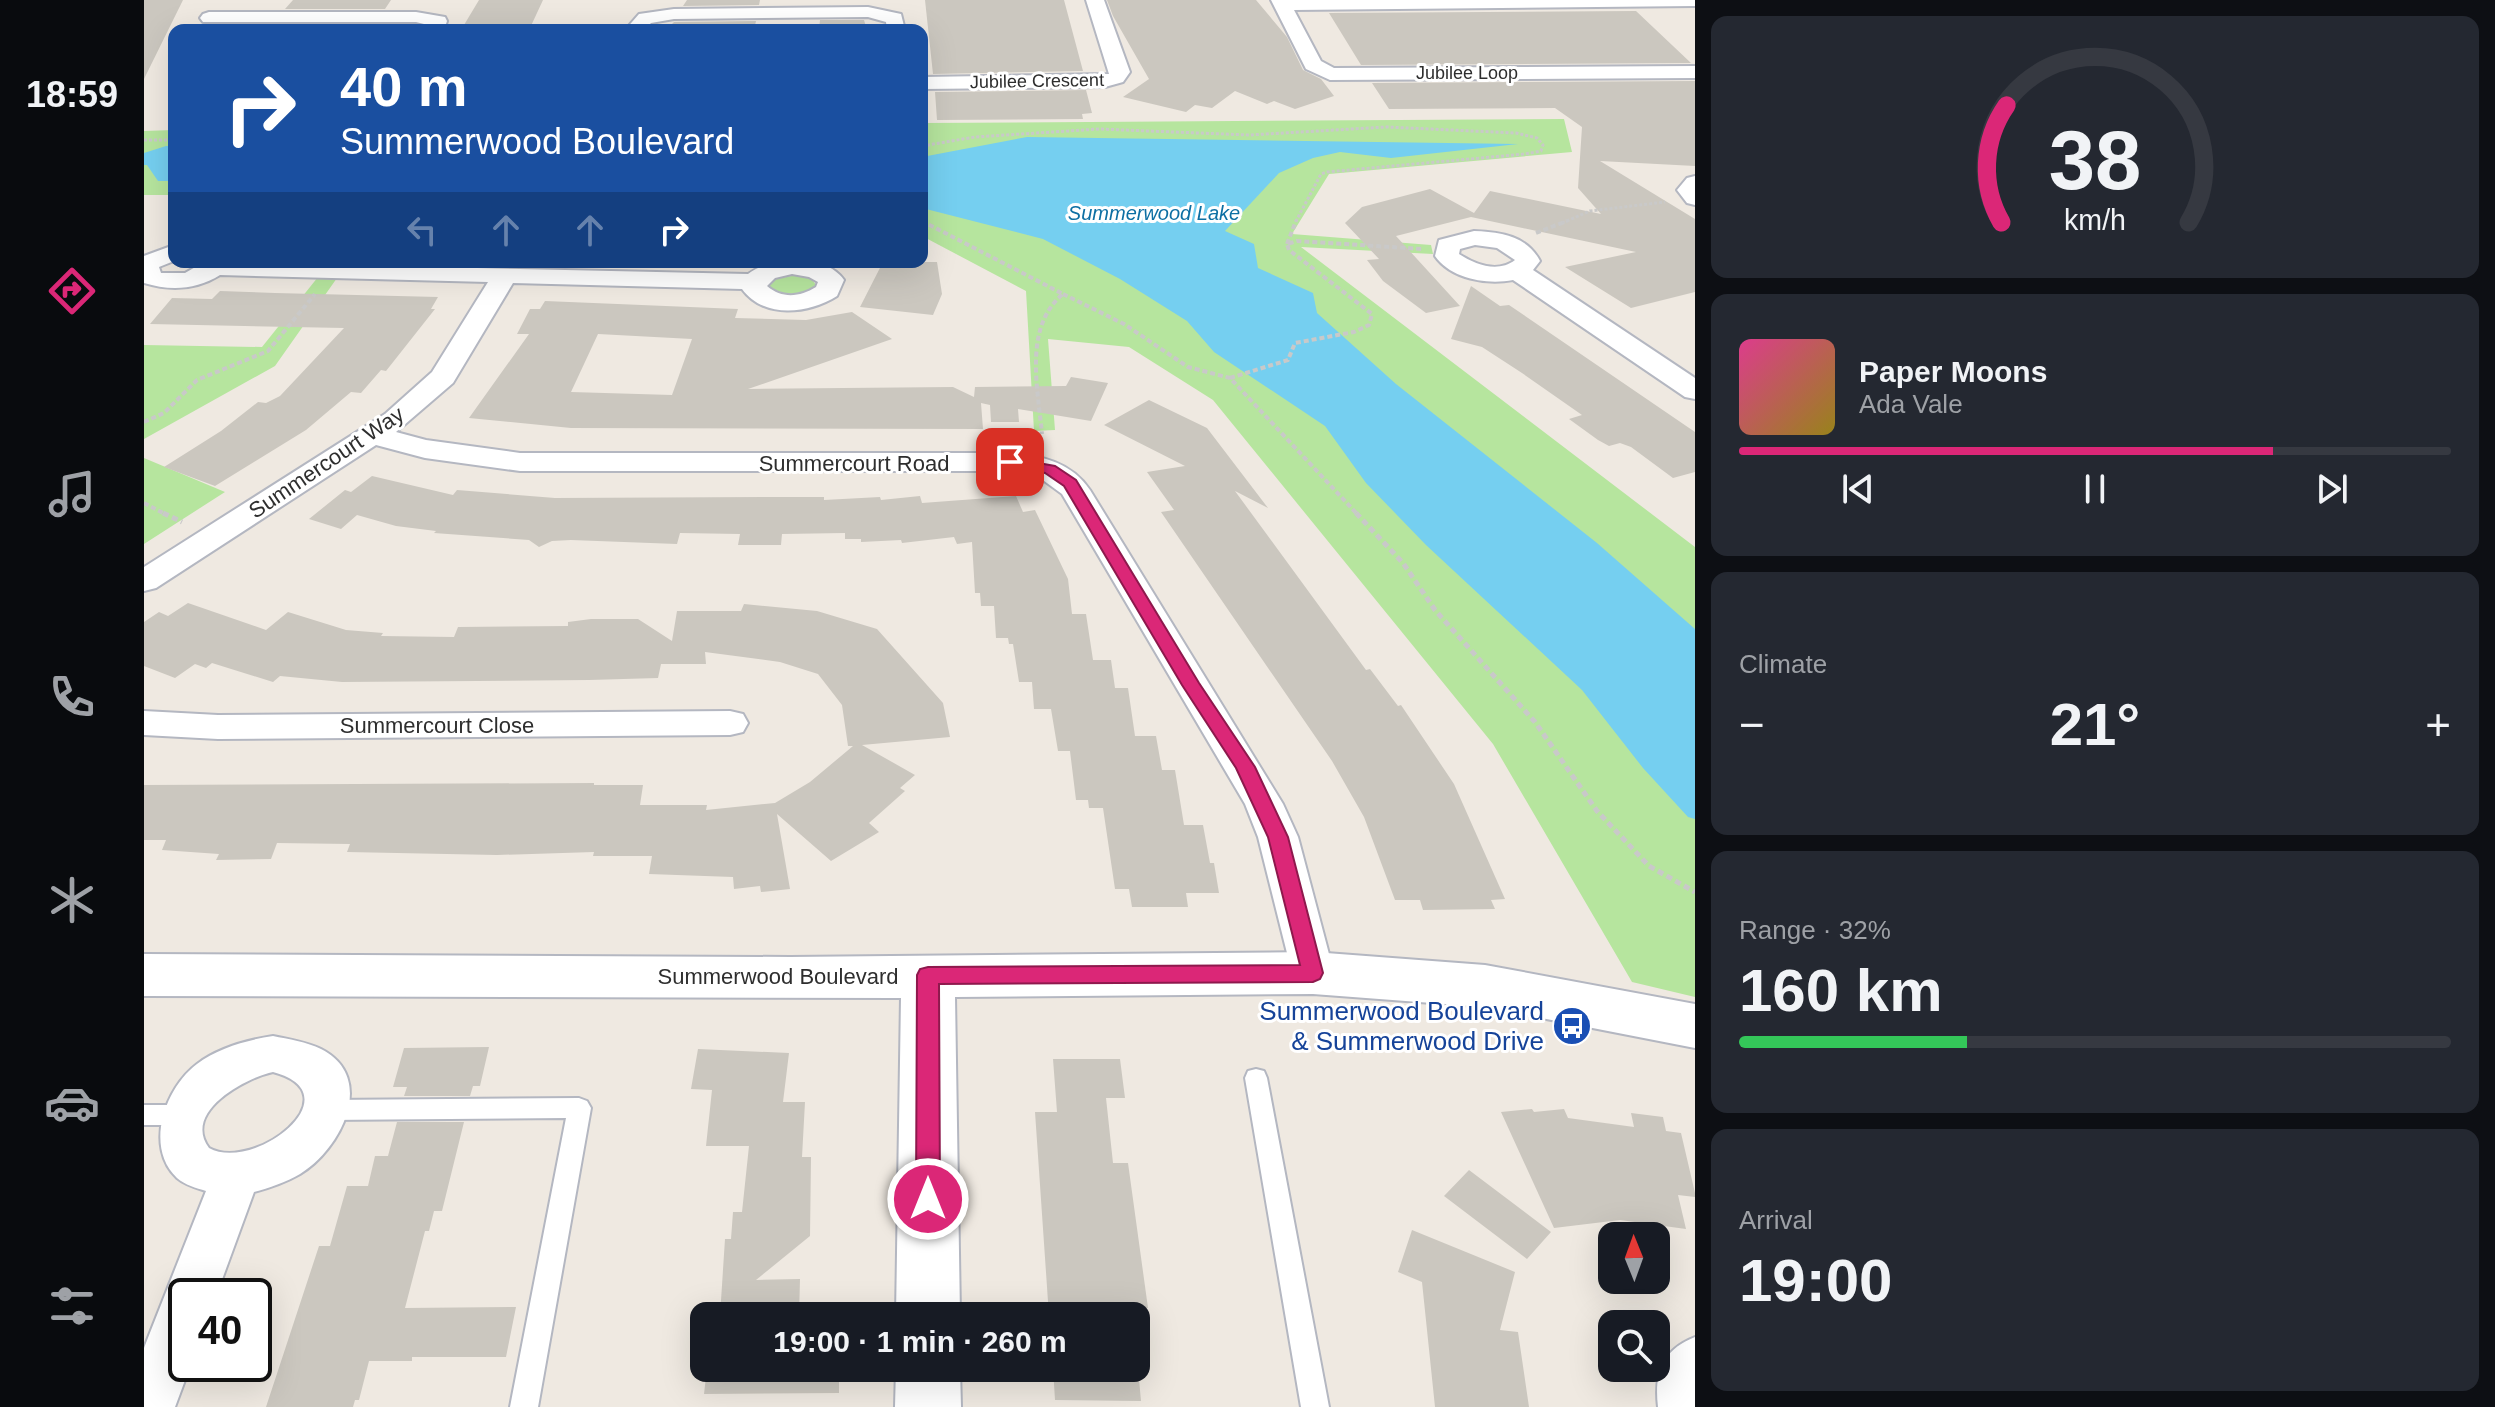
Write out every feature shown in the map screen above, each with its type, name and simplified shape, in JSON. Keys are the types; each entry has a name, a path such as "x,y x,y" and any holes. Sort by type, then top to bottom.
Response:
{"street":[{"path":"203,24 225,0"},
{"name":"Jubilee Crescent","path":"928,83 1116,78 1120,72 1095,0"},
{"path":"1281,2 1695,1"},
{"name":"Jubilee Loop","path":"1281,2 1313,65 1330,74 1695,72"},
{"path":"640,24 645,18 674,14 789,6 868,12 895,18 896,24"},
{"path":"203,24 416,17 438,21 437,24"},
{"path":"1695,183 1688,190 1695,198"},
{"path":"1474,238 1509,244 1520,249 1528,261 1517,271 1491,273 1464,267 1447,256 1445,250 1454,241 1474,238"},
{"path":"168,255 148,263 145,273 155,280 176,281 199,276 210,268"},
{"path":"332,268 754,282"},
{"path":"1517,271 1695,391"},
{"name":"Summercourt Way","path":"144,581 395,420 443,377 506,274"},
{"name":"Summercourt Road","path":"372,435 425,449 520,462 1010,462 1040,466 1062,475 1075,490 1264,804 1278,837 1313,973"},
{"name":"Summercourt Close","path":"144,723 218,727 730,723"},
{"name":"Summerwood Boulevard","path":"144,975 774,978 1313,973 1485,986 1695,1026"},
{"path":"928,975 928,1302"},
{"path":"273,1054 294,1056 311,1064 326,1084 327,1110 318,1129 293,1154 260,1171 236,1175 213,1173 195,1165 183,1151 179,1134 163,1115 193,1096 209,1080 251,1057 273,1054"},
{"path":"197,1278 236,1175"},
{"path":"148,1407 168,1354"},
{"path":"1685,1407 1682,1384 1695,1363"},
{"path":"928,1382 928,1407"}],"lane":[{"path":"1256,1078 1315,1407"},
{"path":"327,1110 579,1108 524,1407"}],"path":[{"path":"928,145 975,137 1099,129 1249,135 1368,127 1516,133 1537,138 1543,145 1541,151 1525,154 1321,174 1288,235 1287,244 1289,250 1372,314 1369,325 1354,332 1295,343 1288,360 1230,378 1188,367 1124,324 928,224"},
{"path":"144,140 168,140"},
{"path":"1509,244 1590,211 1665,202"},
{"path":"1287,244 1297,241 1445,250"},
{"path":"144,422 164,413 197,380 268,351 319,289"},
{"path":"1042,434 1038,328 1051,300 1063,294"},
{"path":"1230,378 1403,563 1435,610 1535,722 1597,811 1649,866 1695,892"},
{"path":"144,503 185,524"}],"green space":[{"path":"1564,119 1572,152 1329,174 1292,234 1431,245 1433,254 1301,247 1695,547 1695,997 1632,982 1493,744 1213,400 1129,347 1048,339 1055,430 1034,431 1026,291 928,239 928,123"},
{"path":"168,130 168,195 144,195 144,131"},
{"path":"796,275 811,278 816,285 804,293 791,295 766,285 767,281"},
{"path":"318,277 337,278 275,366 144,439 144,345 262,347"},
{"path":"144,458 225,492 144,544"}],"water":[{"name":"Summerwood Lake","path":"1027,137 1518,144 1391,158 1340,152 1313,158 1279,173 1225,231 1254,244 1258,268 1313,293 1317,313 1396,384 1597,543 1695,629 1695,819 1688,817 1643,768 1582,690 1426,545 1366,483 1325,426 1214,352 1187,321 1120,279 1043,239 928,210 928,156"},
{"path":"168,146 168,181 158,181 144,165 144,153"}],"building":[{"path":"144,0 183,0 171,24 168,24 168,30 144,79"},
{"path":"293,0 391,0 385,9 285,9"},
{"path":"479,0 543,0 532,24 465,24"},
{"path":"687,0 760,0 759,5 683,6"},
{"path":"925,0 1064,0 1083,71 933,74"},
{"path":"1107,0 1256,0 1287,37 1303,70 1321,79 1334,96 1295,109 1274,101 1267,104 1235,91 1212,108 1195,105 1186,112 1123,97 1149,79"},
{"path":"1636,11 1691,63 1361,65 1329,13"},
{"path":"820,20 864,20 865,24 820,24"},
{"path":"756,21 755,24 672,24"},
{"path":"1695,81 1695,166 1600,161 1695,219 1695,292 1631,308 1565,267 1636,252 1471,217 1396,236 1460,306 1426,313 1383,281 1367,260 1379,259 1345,223 1362,207 1430,189 1474,213 1490,191 1601,214 1578,188 1582,127 1555,108 1389,109 1372,83"},
{"path":"1086,90 1092,113 1082,114 1083,119 937,120 935,92"},
{"path":"928,262 937,262 942,294 933,315 860,307 880,268 928,268"},
{"path":"1471,286 1500,306 1509,305 1695,432 1695,472 1673,478 1631,447 1620,443 1609,446 1569,419 1582,415 1522,373 1482,347 1451,339"},
{"path":"220,291 438,297 431,309 435,309 386,371 381,370 361,393 351,392 306,430 215,486 164,467 221,431 258,402 266,403 280,396 344,328 150,324 172,298 212,299"},
{"path":"545,301 738,309 735,318 806,320 852,312 892,339 748,389 953,387 974,397 975,387 1066,386 1071,377 1108,383 1091,421 1018,409 1019,422 991,422 990,405 981,403 983,429 571,428 469,418 529,334 517,334 530,309 540,309","holes":["598,334 692,339 672,395 571,392"]},
{"path":"1149,400 1207,428 1268,508 1235,491 1366,670 1370,669 1398,706 1401,705 1454,784 1505,899 1491,900 1495,909 1423,910 1420,900 1395,900 1364,817 1332,761 1161,512 1174,510 1147,472 1185,466 1104,425"},
{"path":"372,476 453,495 457,490 555,498 824,497 824,500 880,497 881,500 920,496 922,503 1016,496 1023,512 1035,510 1068,579 1072,614 1086,614 1093,660 1111,660 1115,688 1128,688 1135,736 1156,736 1162,770 1175,770 1184,825 1203,825 1219,893 1186,893 1188,907 1132,907 1129,889 1115,889 1103,808 1089,808 1088,800 1076,800 1070,751 1058,751 1051,709 1034,709 1032,682 1019,682 1013,644 1009,644 1008,638 996,638 994,606 981,606 980,593 975,593 972,542 957,544 954,537 902,543 901,540 861,542 861,539 845,539 845,533 782,534 781,545 738,545 740,534 680,533 677,544 571,540 552,541 539,547 529,540 434,533 436,531 396,526 357,515 341,529 309,519 345,490 351,492"},
{"path":"188,603 266,630 288,612 346,630 383,633 381,636 454,637 458,627 568,626 568,622 591,619 638,619 672,641 677,611 741,611 744,604 817,611 877,629 943,703 950,737 862,745 915,775 900,788 905,791 869,823 879,832 831,861 777,814 790,889 761,892 760,886 734,889 733,877 649,874 652,856 593,856 594,852 497,855 347,852 350,844 277,843 271,859 216,860 219,854 162,850 166,840 144,840 144,785 643,785 640,805 707,805 706,810 775,803 810,782 853,746 848,746 842,705 818,674 780,662 705,652 706,664 661,664 658,678 589,680 342,682 280,676 273,682 212,663 206,668 195,664 175,678 144,666 144,622 159,612 168,616"},
{"path":"489,1047 480,1086 473,1086 470,1096 404,1096 407,1087 393,1087 404,1048"},
{"path":"698,1049 789,1053 783,1102 805,1102 802,1157 811,1157 810,1236 756,1280 800,1279 799,1302 721,1302 725,1239 731,1239 733,1212 742,1212 749,1146 706,1146 712,1090 691,1089"},
{"path":"1053,1059 1120,1059 1125,1098 1106,1098 1113,1163 1128,1163 1147,1302 1048,1302 1035,1112 1057,1112"},
{"path":"1564,1109 1568,1118 1634,1127 1631,1113 1663,1117 1666,1131 1681,1133 1695,1193 1695,1197 1678,1195 1686,1229 1670,1227 1670,1222 1620,1220 1554,1228 1501,1112"},
{"path":"397,1122 464,1122 442,1211 434,1211 429,1231 425,1231 405,1308 516,1307 506,1357 412,1357 412,1361 369,1361 359,1400 355,1400 353,1407 266,1407 319,1246 330,1246 347,1186 368,1186 375,1156 388,1156"},
{"path":"1469,1170 1551,1232 1527,1259 1444,1196"},
{"path":"1412,1230 1515,1272 1500,1330 1518,1332 1529,1407 1435,1407 1422,1282 1398,1272"},
{"path":"705,1382 839,1382 839,1393 704,1394"},
{"path":"1054,1382 1139,1382 1141,1401 1055,1400"}],"place":[{"name":"Summerwood Boulevard & Summerwood Drive","path":"1572,1026"}],"route":[{"path":"928,1199 928,975 1313,973 1278,837 1245,767 1191,685 1070,483 1049,469 1010,462"}]}
